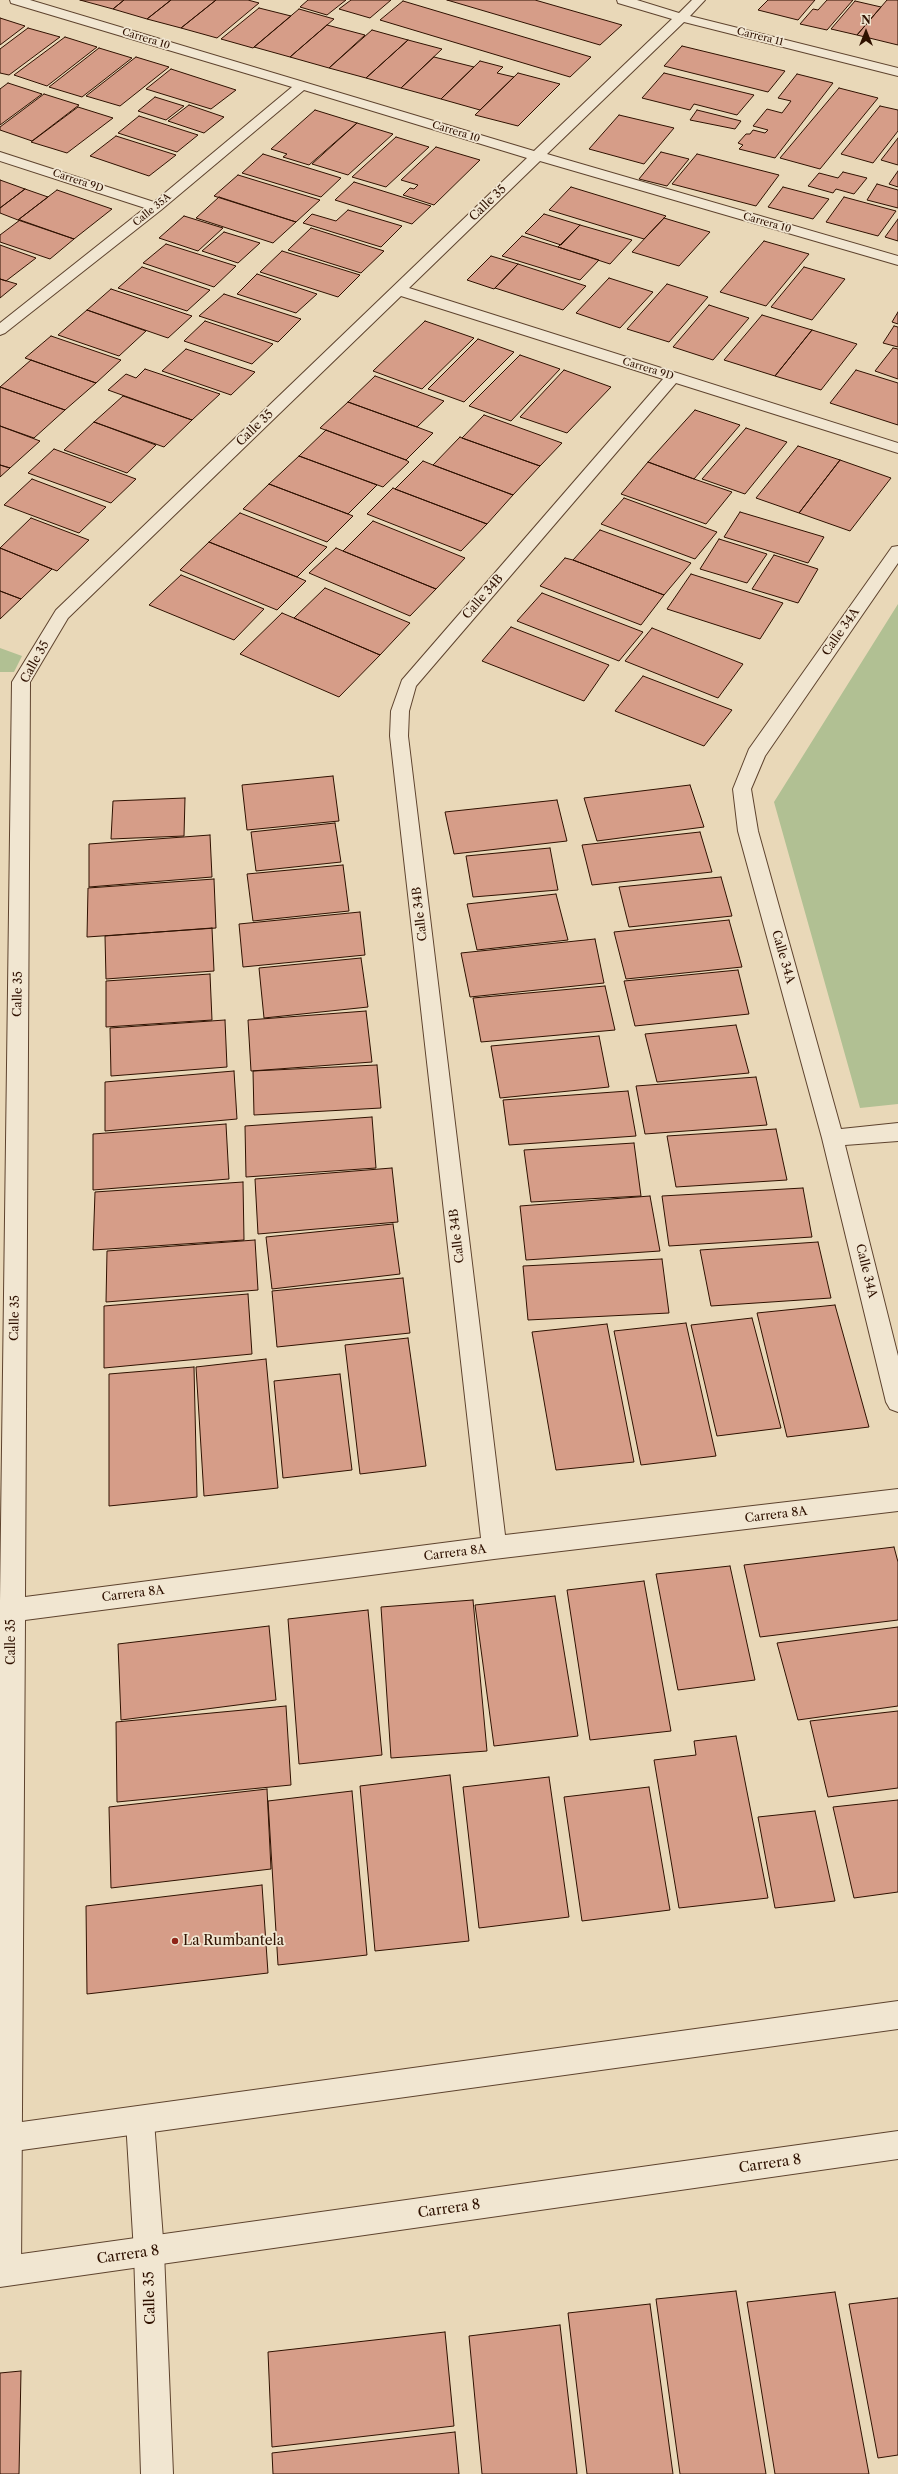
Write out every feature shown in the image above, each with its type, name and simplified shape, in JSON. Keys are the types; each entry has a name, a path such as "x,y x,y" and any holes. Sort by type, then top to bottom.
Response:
{"street":[{"name":"Carrera 10","path":"16,0 536,156 898,261"},
{"name":"Carrera 11","path":"623,0 683,18 898,72"},
{"name":"Calle 35","path":"3,2272 12,1610 21,682 62,614 536,156 683,18 699,0"},
{"name":"Calle 35A","path":"0,330 156,207 301,86"},
{"name":"Carrera 9D","path":"0,156 156,207"},
{"name":"Carrera 9D","path":"398,290 898,448"},
{"name":"Calle 34B","path":"494,1548 399,736 400,711 408,684 673,377"},
{"name":"Calle 34A","path":"898,551 756,754 742,790 748,831 833,1138 898,1402"},
{"path":"833,1138 898,1132"},
{"name":"Carrera 8A","path":"12,1610 494,1548 898,1500"},
{"path":"4,2138 140,2121 898,2015"},
{"name":"Calle 35","path":"140,2121 148,2252 157,2474"},
{"name":"Carrera 8","path":"3,2272 898,2145"}],"green space":[{"path":"898,604 898,1104 860,1108 774,802"},
{"path":"0,648 22,656 14,672 0,672"}],"building":[{"path":"80,0 124,0 113,9"},
{"path":"124,0 171,0 147,19 113,9"},
{"path":"171,0 216,0 181,28 147,19"},
{"path":"216,0 248,0 259,3 217,38 181,28"},
{"path":"308,0 346,0 327,15 300,7"},
{"path":"351,0 391,0 370,18 339,9"},
{"path":"447,0 535,0 622,25 600,45"},
{"path":"768,0 815,0 798,20 758,10"},
{"path":"827,0 853,0 827,30 800,24 813,9 818,10"},
{"path":"887,0 898,0 898,45 857,35"},
{"path":"403,1 591,57 570,77 380,20"},
{"path":"855,1 881,7 857,35 831,29"},
{"path":"259,8 291,16 253,48 221,39"},
{"path":"299,9 334,19 290,57 254,47"},
{"path":"0,18 25,26 0,45"},
{"path":"327,25 365,35 329,68 290,57"},
{"path":"28,28 60,37 9,75 0,73 0,49"},
{"path":"372,30 408,40 366,78 329,68"},
{"path":"65,37 97,47 47,86 14,75"},
{"path":"408,40 442,49 401,88 366,78"},
{"path":"682,46 785,71 768,92 664,66"},
{"path":"99,48 132,58 82,97 49,87"},
{"path":"136,57 169,67 120,106 86,96"},
{"path":"434,57 474,67 441,99 401,88"},
{"path":"480,61 503,67 497,73 514,77 480,110 441,99"},
{"path":"171,69 236,90 211,109 146,89"},
{"path":"518,73 560,84 518,126 475,115"},
{"path":"664,73 754,95 737,115 694,104 690,110 642,98"},
{"path":"797,74 833,83 775,158 739,149 743,145 738,143 746,134 750,134 753,130 765,133 768,130 753,126 767,109 782,113 791,101 778,98"},
{"path":"8,83 42,94 0,125 0,89"},
{"path":"839,88 878,98 820,169 780,158"},
{"path":"44,94 79,105 32,141 0,130 0,127"},
{"path":"155,97 184,106 166,120 138,111"},
{"path":"189,105 224,117 204,133 168,121"},
{"path":"880,106 898,110 898,131 873,163 841,154"},
{"path":"78,107 113,118 67,153 31,142"},
{"path":"315,110 357,123 309,165 283,157 287,154 271,149"},
{"path":"697,110 741,121 735,129 690,120"},
{"path":"619,115 674,128 644,164 589,149"},
{"path":"139,116 198,135 177,152 118,133"},
{"path":"357,123 393,134 348,175 312,164"},
{"path":"116,136 176,155 149,176 90,156"},
{"path":"396,137 429,147 386,187 352,177"},
{"path":"898,138 898,165 881,160"},
{"path":"436,147 480,160 434,205 403,195 410,188 414,189 418,185 401,180"},
{"path":"661,152 689,159 667,186 639,179"},
{"path":"263,154 341,178 321,197 242,173"},
{"path":"697,154 779,175 756,206 672,184"},
{"path":"898,171 898,187 889,184"},
{"path":"843,172 867,178 854,194 836,189 833,193 808,186 819,173 838,178"},
{"path":"238,175 320,200 296,222 214,196"},
{"path":"0,180 25,189 0,208"},
{"path":"354,182 431,206 412,224 335,200"},
{"path":"877,184 898,190 898,208 867,200"},
{"path":"571,187 666,216 644,239 549,210"},
{"path":"783,187 829,199 813,219 768,207"},
{"path":"25,189 48,197 18,220 0,213 0,208"},
{"path":"57,190 112,209 74,239 18,220"},
{"path":"219,197 296,222 273,243 196,218"},
{"path":"844,197 896,211 878,236 826,222"},
{"path":"348,210 402,226 381,247 303,223 312,214 336,221"},
{"path":"544,214 580,225 561,245 525,233"},
{"path":"184,216 223,228 198,251 159,238"},
{"path":"664,218 710,232 679,266 632,252"},
{"path":"898,219 898,241 885,237"},
{"path":"20,220 74,239 50,259 0,242 0,235"},
{"path":"580,225 632,240 610,264 558,247"},
{"path":"311,228 384,251 361,273 288,250"},
{"path":"224,232 260,243 238,263 202,251"},
{"path":"522,236 599,260 580,280 502,256"},
{"path":"764,241 809,254 766,306 720,292"},
{"path":"166,244 236,266 214,287 143,263"},
{"path":"0,245 36,258 6,281 0,279"},
{"path":"282,251 360,275 338,297 260,272"},
{"path":"491,256 518,264 494,289 467,280"},
{"path":"518,264 586,286 563,310 495,288"},
{"path":"142,267 210,290 187,311 118,288"},
{"path":"804,267 845,279 812,320 771,307"},
{"path":"257,274 317,294 296,313 237,294"},
{"path":"609,278 653,292 620,328 576,313"},
{"path":"0,279 17,284 0,298"},
{"path":"667,284 708,297 669,342 627,329"},
{"path":"111,289 192,316 168,338 87,310"},
{"path":"224,294 301,319 278,342 199,316"},
{"path":"709,305 749,318 713,360 673,347"},
{"path":"87,310 146,331 119,356 58,335"},
{"path":"898,312 898,324 892,322"},
{"path":"762,315 812,330 775,376 724,360"},
{"path":"205,321 273,344 252,364 184,341"},
{"path":"425,321 474,338 422,389 373,371"},
{"path":"894,326 898,327 898,347 883,343"},
{"path":"812,330 857,344 821,390 775,376"},
{"path":"51,336 121,360 96,383 25,358"},
{"path":"478,339 514,352 464,402 428,389"},
{"path":"893,348 898,349 898,379 875,371"},
{"path":"186,349 255,372 231,395 162,371"},
{"path":"520,355 560,369 511,421 469,406"},
{"path":"31,360 96,383 65,410 0,387"},
{"path":"145,369 220,394 192,420 108,390 126,374 136,378"},
{"path":"564,370 611,387 567,433 520,417"},
{"path":"856,370 898,383 898,425 830,403"},
{"path":"375,376 444,401 417,427 348,402"},
{"path":"0,387 65,410 34,438 0,426"},
{"path":"123,396 192,420 164,447 94,422"},
{"path":"348,402 433,433 406,460 320,428"},
{"path":"695,410 740,425 694,479 648,462"},
{"path":"484,415 562,443 540,466 462,438"},
{"path":"94,422 156,445 127,473 64,450"},
{"path":"0,426 40,441 10,468 0,465"},
{"path":"746,428 787,442 745,494 702,479"},
{"path":"326,430 409,462 383,487 299,456"},
{"path":"460,437 540,466 513,495 433,465"},
{"path":"798,446 840,460 799,513 756,498"},
{"path":"54,449 136,479 111,503 28,473"},
{"path":"299,456 377,485 348,514 269,484"},
{"path":"840,460 891,478 850,531 799,513"},
{"path":"423,461 513,495 487,524 395,489"},
{"path":"648,462 732,492 706,524 621,494"},
{"path":"0,465 10,468 0,477"},
{"path":"32,479 106,507 79,533 4,505"},
{"path":"269,484 353,516 327,542 243,509"},
{"path":"393,488 487,524 461,551 367,514"},
{"path":"624,498 717,532 695,559 601,524"},
{"path":"740,512 824,537 808,563 724,537"},
{"path":"240,513 327,547 297,577 209,542"},
{"path":"31,518 89,540 57,571 0,548"},
{"path":"373,521 465,558 436,589 343,551"},
{"path":"600,530 691,563 664,595 573,560"},
{"path":"719,539 767,554 747,583 700,569"},
{"path":"209,542 306,581 277,610 180,570"},
{"path":"0,548 52,569 21,599 0,591"},
{"path":"336,548 436,589 410,616 309,573"},
{"path":"774,555 818,569 798,603 752,589"},
{"path":"565,558 664,595 641,625 540,586"},
{"path":"691,574 783,603 760,639 667,609"},
{"path":"181,575 264,609 234,640 149,605"},
{"path":"325,588 410,623 380,655 294,618"},
{"path":"0,591 21,599 0,619"},
{"path":"542,593 643,632 619,661 517,621"},
{"path":"282,613 380,655 339,697 240,654"},
{"path":"511,627 609,665 584,701 482,661"},
{"path":"652,628 743,664 718,698 625,661"},
{"path":"643,676 732,710 704,746 615,711"},
{"path":"333,776 339,821 247,830 242,785"},
{"path":"690,785 704,827 597,841 584,798"},
{"path":"185,798 184,836 111,839 113,801"},
{"path":"557,800 567,841 454,854 445,812"},
{"path":"335,823 341,862 256,871 251,832"},
{"path":"700,832 712,872 592,885 582,845"},
{"path":"210,835 212,877 89,887 89,844"},
{"path":"550,848 558,890 473,897 466,856"},
{"path":"343,865 349,911 253,921 247,874"},
{"path":"721,877 732,916 629,927 619,887"},
{"path":"214,879 216,928 87,937 88,888"},
{"path":"556,894 568,940 477,950 467,904"},
{"path":"360,912 365,955 243,967 239,924"},
{"path":"729,920 742,967 626,979 614,932"},
{"path":"212,928 214,971 106,979 105,936"},
{"path":"595,939 604,983 470,997 461,953"},
{"path":"361,958 368,1007 264,1018 259,968"},
{"path":"738,970 749,1014 635,1026 624,981"},
{"path":"210,974 212,1020 106,1027 106,981"},
{"path":"605,986 615,1030 481,1042 473,998"},
{"path":"366,1011 372,1062 251,1071 248,1020"},
{"path":"225,1020 227,1067 111,1076 110,1028"},
{"path":"736,1025 749,1073 657,1082 645,1034"},
{"path":"599,1036 609,1087 500,1098 491,1046"},
{"path":"377,1065 381,1108 254,1115 253,1071"},
{"path":"234,1071 237,1119 105,1131 105,1082"},
{"path":"756,1077 767,1125 645,1134 636,1086"},
{"path":"628,1091 636,1136 509,1145 503,1100"},
{"path":"372,1117 376,1168 246,1177 245,1126"},
{"path":"226,1124 229,1179 93,1190 93,1134"},
{"path":"776,1129 787,1180 676,1187 667,1136"},
{"path":"634,1143 641,1196 531,1202 524,1150"},
{"path":"392,1168 398,1222 258,1234 255,1179"},
{"path":"243,1182 244,1240 93,1250 95,1192"},
{"path":"803,1188 812,1237 669,1246 662,1196"},
{"path":"650,1196 660,1251 526,1260 520,1206"},
{"path":"393,1224 400,1274 272,1289 266,1237"},
{"path":"255,1240 258,1290 106,1302 107,1251"},
{"path":"818,1242 831,1298 711,1306 700,1250"},
{"path":"662,1259 669,1313 528,1320 523,1266"},
{"path":"403,1278 410,1333 277,1347 272,1291"},
{"path":"248,1294 252,1354 104,1368 104,1306"},
{"path":"835,1305 869,1427 787,1437 757,1313"},
{"path":"752,1318 781,1428 717,1436 691,1325"},
{"path":"686,1323 716,1456 641,1465 614,1331"},
{"path":"607,1324 634,1462 556,1470 532,1332"},
{"path":"408,1338 426,1466 360,1474 345,1345"},
{"path":"266,1359 278,1488 204,1496 196,1367"},
{"path":"194,1367 197,1497 109,1506 109,1374"},
{"path":"340,1374 352,1470 283,1478 274,1381"},
{"path":"894,1547 898,1562 898,1620 760,1637 744,1565"},
{"path":"730,1566 755,1680 678,1690 656,1574"},
{"path":"644,1581 671,1731 590,1740 567,1590"},
{"path":"555,1596 578,1736 494,1746 475,1605"},
{"path":"473,1600 487,1751 391,1758 381,1607"},
{"path":"368,1610 382,1755 299,1764 288,1619"},
{"path":"269,1626 276,1700 121,1720 118,1644"},
{"path":"898,1627 898,1706 798,1720 777,1643"},
{"path":"286,1706 291,1785 117,1802 116,1722"},
{"path":"898,1711 898,1788 828,1797 810,1721"},
{"path":"736,1736 768,1898 679,1908 654,1760 696,1755 694,1741"},
{"path":"450,1775 469,1941 375,1951 360,1786"},
{"path":"549,1777 569,1917 479,1928 463,1787"},
{"path":"649,1787 670,1910 582,1921 564,1797"},
{"path":"267,1789 271,1869 111,1888 109,1807"},
{"path":"352,1791 367,1955 278,1965 268,1801"},
{"path":"898,1800 898,1892 854,1898 833,1807"},
{"path":"815,1811 835,1901 775,1908 758,1817"},
{"path":"262,1885 268,1973 87,1994 86,1906"},
{"path":"736,2291 766,2474 680,2474 656,2299"},
{"path":"835,2292 869,2474 775,2474 747,2302"},
{"path":"898,2298 898,2455 878,2458 849,2304"},
{"path":"650,2304 673,2474 587,2474 568,2313"},
{"path":"560,2325 577,2474 482,2474 469,2336"},
{"path":"445,2332 454,2426 272,2447 268,2352"},
{"path":"21,2371 19,2474 0,2474 0,2373"},
{"path":"455,2432 459,2474 273,2474 272,2453"}],"place":[{"name":"La Rumbantela","path":"175,1941"}]}
